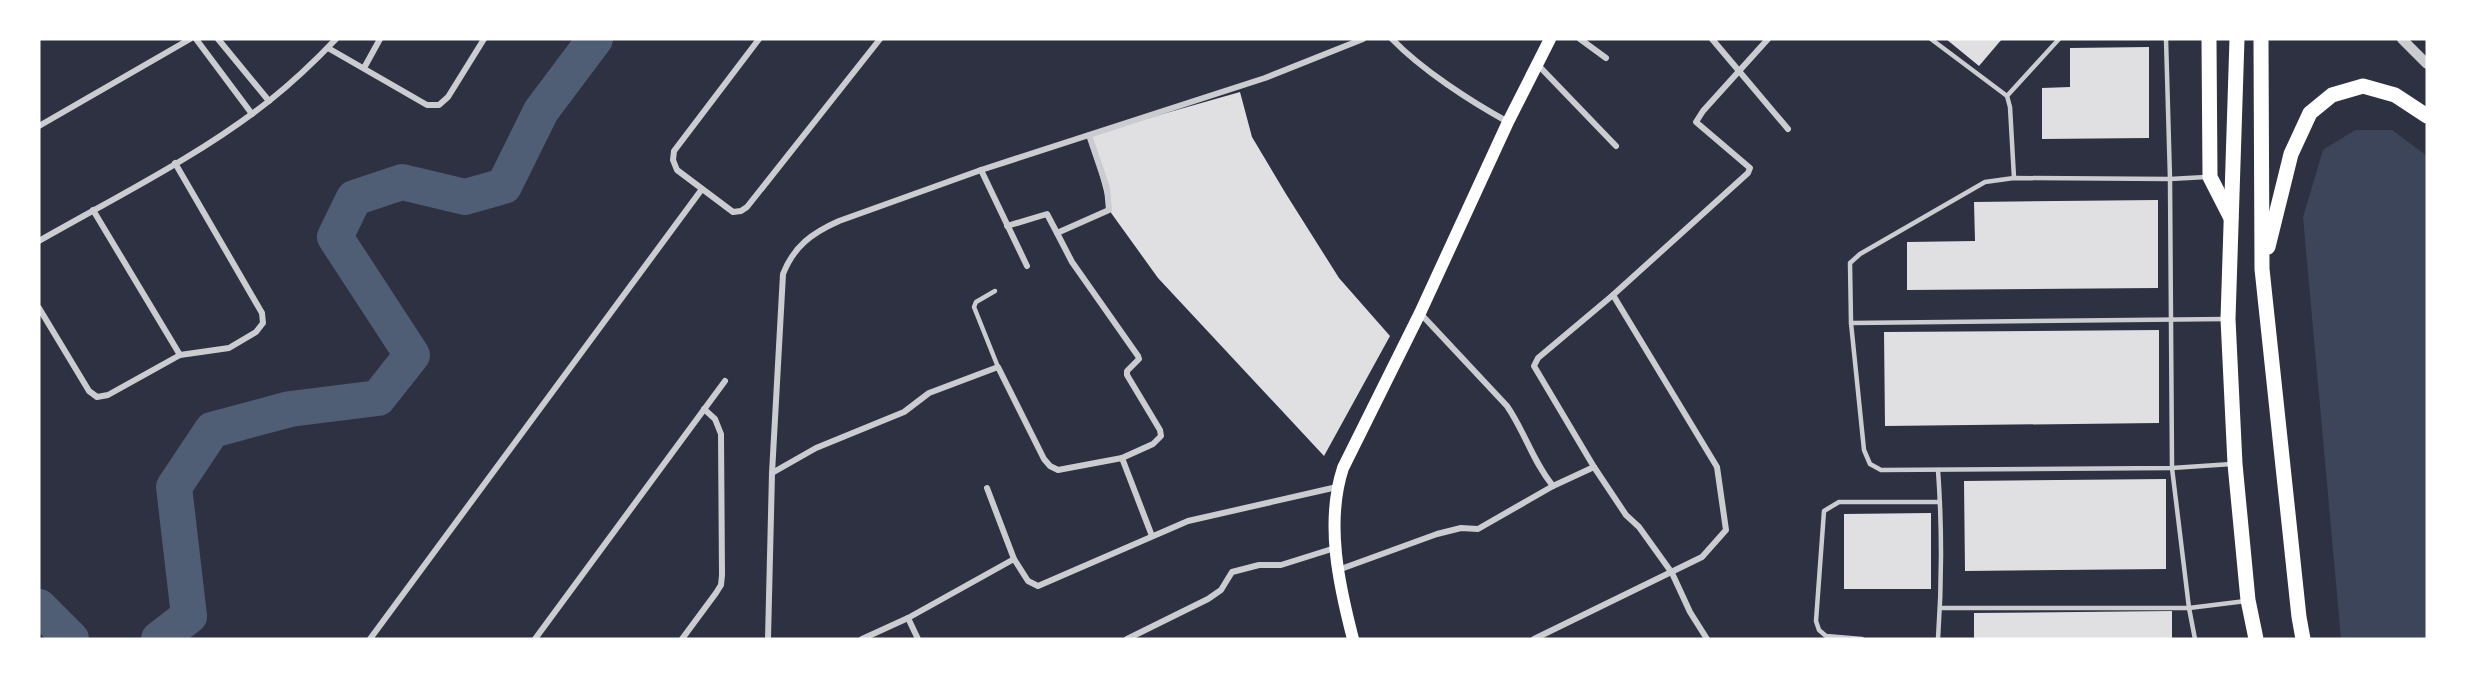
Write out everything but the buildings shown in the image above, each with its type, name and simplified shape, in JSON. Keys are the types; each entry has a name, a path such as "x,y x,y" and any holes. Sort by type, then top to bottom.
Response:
{"main road":[{"path":"1353,639 1338,570 1336,547 1337,487 1343,468 1420,313 1508,122 1551,39"},
{"path":"2209,39 2210,177 2231,218"},
{"path":"2237,39 2228,319 2235,464 2248,600 2256,639"},
{"path":"2261,39 2262,269 2303,639"},
{"path":"2262,269 2291,154 2310,113 2332,95 2363,86 2395,95 2427,116"}],"street":[{"path":"39,126 190,39"},
{"path":"196,39 252,114"},
{"path":"218,39 269,101"},
{"path":"39,242 175,163 252,114 336,39"},
{"path":"364,68 381,39"},
{"path":"328,48 427,105 439,105 448,98 484,39"},
{"path":"759,39 674,151 673,160 677,170 733,212 741,212 747,207 880,39"},
{"path":"768,639 772,473 783,274 789,257 810,237 839,221 981,170 1265,78 1363,39"},
{"path":"1392,39 1404,51 1473,101 1508,122"},
{"path":"1580,39 1606,58"},
{"path":"1712,39 1788,129"},
{"path":"1707,639 1690,612 1672,573 1639,527 1626,515 1594,467 1534,366 1538,358 1748,173 1749,168 1696,122 1703,111 1768,39"},
{"path":"2402,39 2427,64"},
{"path":"1538,65 1616,146"},
{"path":"1057,233 1109,210 1107,188 1089,135"},
{"path":"39,308 89,391 97,397 108,395 180,356 229,348 256,332 263,323 262,313 175,163"},
{"path":"981,170 1028,266"},
{"path":"370,639 702,189"},
{"path":"93,210 180,356"},
{"path":"772,473 816,448 904,412 929,393 998,367 1044,459 1050,466 1059,470 1122,458 1152,444 1161,436 1160,430 1126,373 1139,359 1138,356 1072,262 1047,214 1007,226"},
{"path":"1534,639 1702,557 1726,530 1717,467 1612,295"},
{"path":"1420,313 1507,406 1518,422 1539,469 1553,486"},
{"path":"535,639 725,381"},
{"path":"682,639 721,585 722,575 721,434 715,419 704,409"},
{"path":"1122,458 1152,536"},
{"path":"1338,570 1437,534 1461,528 1478,529 1553,486 1594,467"},
{"path":"987,488 1014,559 1028,581 1038,585 1188,521 1337,487"},
{"path":"1127,639 1208,599 1221,590 1233,572 1259,565 1281,565 1336,547"},
{"path":"864,639 908,618 1014,559"},
{"path":"908,618 918,639"}],"lane":[{"path":"1931,39 2007,96 2010,107 2014,178"},
{"path":"2007,96 2059,39"},
{"path":"2166,39 2170,179 2172,468 2189,608 2195,639"},
{"path":"2210,177 2014,178 1985,182 1850,263 1851,323 1864,450 1870,464 1881,470 2172,468 2235,464"},
{"path":"995,291 976,302 974,307 998,367"},
{"path":"1851,323 2228,319"},
{"path":"1938,470 1940,502 1938,639"},
{"path":"1862,639 1826,636 1819,630 1816,621 1824,511 1839,502 1940,502"},
{"path":"1940,608 2189,608 2248,600"}],"shaded area":[{"path":"2355,130 2392,130 2427,156 2427,639 2341,639 2303,217 2323,150"}],"waterway":[{"path":"159,639 189,616 174,487 212,430 290,409 378,398 412,355 335,237 354,198 402,182 465,197 504,186 541,111 595,39"},
{"path":"39,607 71,639"}]}
